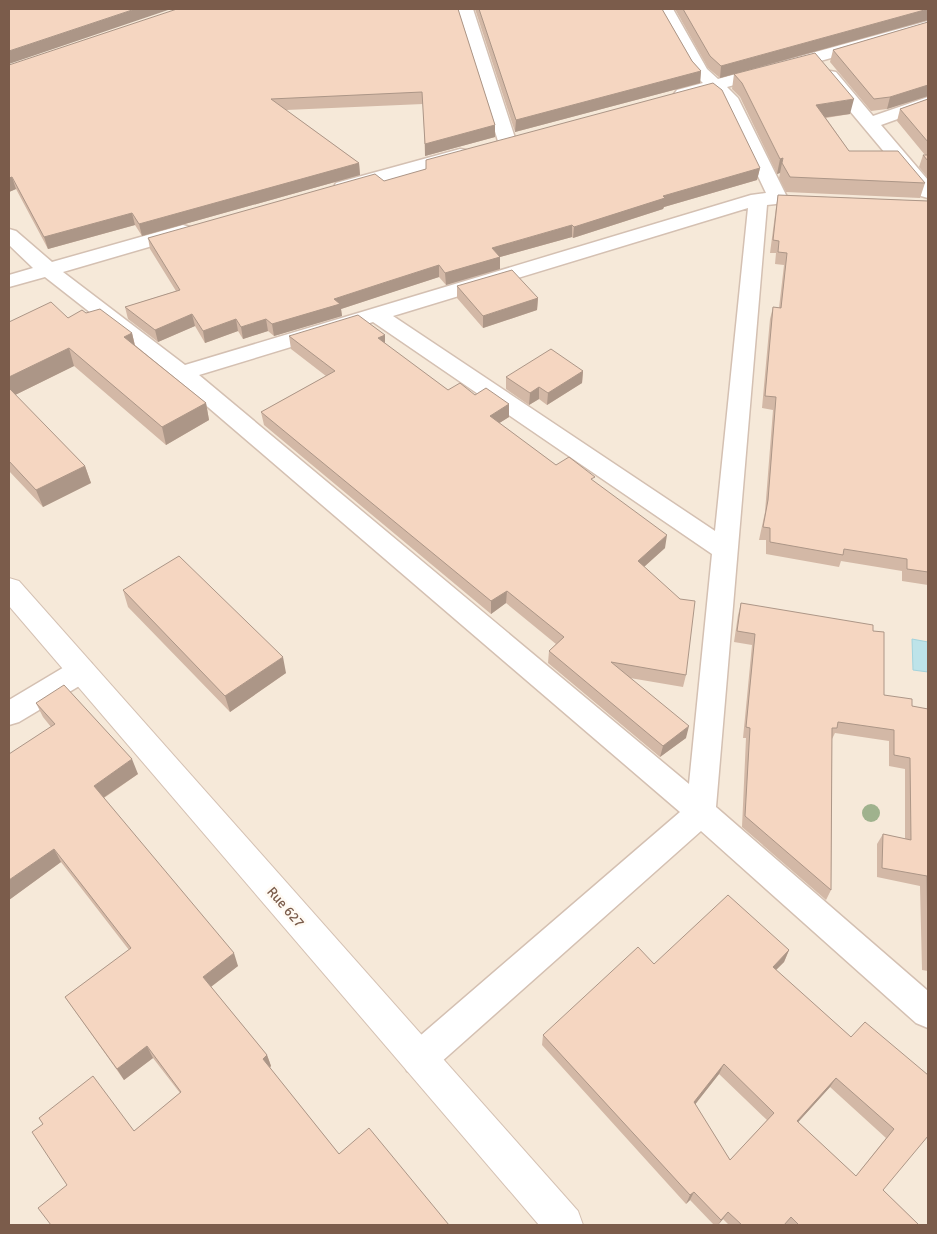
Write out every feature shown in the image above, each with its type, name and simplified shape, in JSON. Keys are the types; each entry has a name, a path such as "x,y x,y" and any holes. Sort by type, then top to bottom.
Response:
{"street":[{"path":"465,9 507,141"},
{"path":"419,1059 701,812 726,551 778,199 729,98 700,72 665,9"},
{"path":"668,98 816,59 928,26"},
{"path":"816,59 870,123 925,201"},
{"path":"870,123 928,102"},
{"path":"327,191 526,136"},
{"path":"182,374 375,314 778,199"},
{"path":"9,281 201,226"},
{"path":"9,235 47,269 182,374 701,812 928,1012"},
{"path":"375,314 726,551"},
{"name":"Rue 627","path":"9,588 564,1225"},
{"path":"9,714 81,671"}],"shaded area":[{"path":"9,9 928,9 928,1225 9,1225"}],"water":[{"path":"912,639 928,642 928,672 913,670"}],"building":[{"path":"9,9 135,9 9,51"},
{"path":"177,9 458,9 495,125 425,144 422,92 271,99 359,163 139,224 132,213 44,237 12,177 9,178 9,65"},
{"path":"479,9 662,9 692,61 701,71 516,120"},
{"path":"683,9 928,9 721,66 710,56"},
{"path":"928,22 928,85 890,97 874,99 833,50"},
{"path":"815,53 854,99 816,105 849,151 898,151 925,183 790,177 782,163 783,158 780,159 742,83 734,74"},
{"path":"713,83 722,90 760,168 663,196 665,198 574,227 572,225 492,248 500,257 445,273 439,265 334,299 340,304 272,324 266,319 241,327 236,319 203,331 192,314 155,330 125,307 180,290 148,238 375,174 384,181 426,169 426,160"},
{"path":"928,99 928,142 900,109"},
{"path":"778,195 928,201 928,572 907,569 907,559 844,549 843,555 770,542 770,528 763,527 768,500 776,397 765,396 773,307 781,308 787,253 778,252 779,241 773,240"},
{"path":"512,270 538,298 483,316 457,286"},
{"path":"51,302 68,318 82,310 86,313 100,309 132,333 124,337 206,403 162,427 69,348 9,377 9,322"},
{"path":"358,315 385,335 378,338 448,390 460,383 475,395 486,388 509,404 490,416 556,465 569,457 595,477 591,479 667,535 638,561 680,599 695,601 686,675 611,662 689,726 663,746 549,651 564,637 507,591 491,601 261,412 335,371 289,336"},
{"path":"551,349 583,371 548,393 539,387 530,393 506,377"},
{"path":"9,388 85,466 36,490 9,461"},
{"path":"179,556 283,657 225,696 123,590"},
{"path":"741,603 873,625 873,631 884,632 884,695 912,699 912,706 928,709 928,940 927,876 882,868 883,834 911,840 910,758 894,755 894,730 838,722 837,728 832,728 831,890 745,816 750,728 746,727 755,634 737,631"},
{"path":"64,685 132,759 94,786 234,953 203,977 267,1055 263,1059 339,1154 369,1128 449,1225 51,1225 38,1208 67,1185 32,1132 43,1124 39,1118 93,1076 134,1131 181,1092 147,1046 117,1069 65,997 131,948 54,849 9,880 9,754 55,724 36,703"},
{"path":"728,895 789,950 773,967 851,1037 865,1022 928,1075 928,1136 883,1190 919,1225 799,1225 791,1217 784,1225 742,1225 728,1212 721,1220 694,1192 690,1195 543,1035 638,947 654,964","holes":["724,1064 774,1113 730,1160 694,1102","836,1078 894,1129 856,1176 797,1121"]}]}
